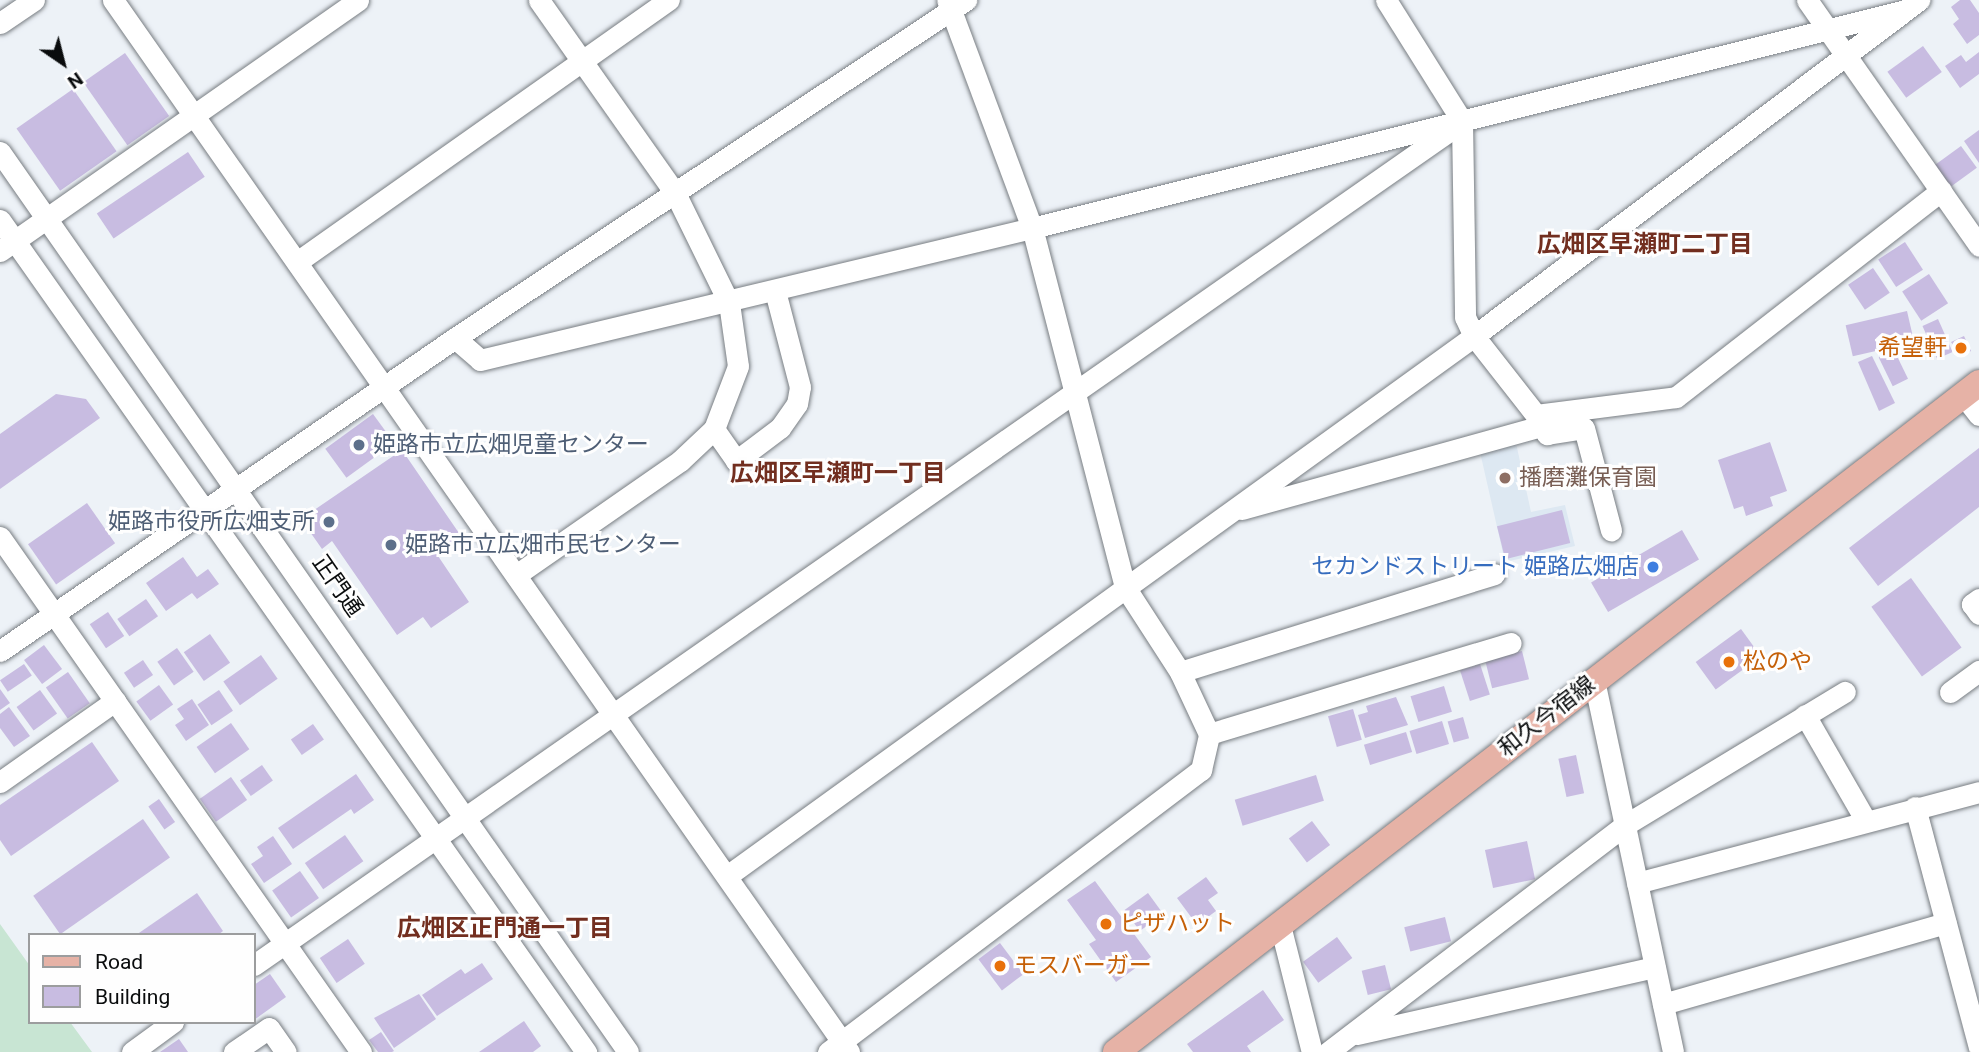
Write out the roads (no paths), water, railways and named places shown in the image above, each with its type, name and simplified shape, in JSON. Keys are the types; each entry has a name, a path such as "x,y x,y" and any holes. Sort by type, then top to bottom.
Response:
{"main road":[{"name":"和久今宿線","path":"1116,1052 1594,680 1974,398"}],"street":[{"path":"0,23 34,0"},
{"path":"0,652 385,388 455,338 955,3 1032,229 1125,587 1180,672 1209,734 1201,770 840,1048 727,876 613,714 516,575 385,388 297,262 113,0"},
{"path":"7,246 358,0"},
{"path":"516,575 680,461 713,429 738,366 729,303 675,193 539,0"},
{"path":"297,262 668,0"},
{"path":"1386,0 1462,121 1465,317 1474,336 1547,434 1584,428 1611,530"},
{"path":"1807,0 1979,246"},
{"path":"455,338 481,360 1032,229 1910,6"},
{"path":"727,876 1474,336 1910,6"},
{"path":"256,964 1462,121"},
{"name":"正門通","path":"0,152 466,816 628,1052"},
{"path":"1226,513 1539,421 1676,397 1941,191"},
{"path":"0,219 7,246 205,510 586,1052"},
{"path":"713,429 736,461 780,428 797,404 800,387 775,291"},
{"path":"0,537 361,1052"},
{"path":"1180,672 1494,574"},
{"path":"1979,599 1972,604 1979,614"},
{"path":"1209,734 1511,643"},
{"path":"1950,692 1979,671"},
{"path":"1594,680 1673,1052"},
{"path":"1328,1052 1625,825 1845,692"},
{"path":"0,782 115,701"},
{"path":"1805,715 1866,821"},
{"path":"1637,883 1979,792"},
{"path":"1915,807 1979,1048"},
{"path":"1663,1004 1946,923"},
{"path":"1280,925 1312,1052"},
{"path":"1351,1036 1655,967"},
{"path":"132,1052 170,1024"},
{"path":"234,1052 269,1028 286,1052"}],"place":[{"name":"希望軒","path":"1961,348"},
{"name":"姫路市立広畑児童センター","path":"359,445"},
{"name":"播磨灘保育園","path":"1505,478"},
{"name":"姫路市役所広畑支所","path":"329,522"},
{"name":"姫路市立広畑市民センター","path":"391,545"},
{"name":"セカンドストリート 姫路広畑店","path":"1653,567"},
{"name":"松のや","path":"1729,662"},
{"name":"ピザハット","path":"1106,924"},
{"name":"モスバーガー","path":"1000,966"}],"district":[{"name":"広畑区早瀬町二丁目","path":"1645,245"},
{"name":"広畑区早瀬町一丁目","path":"838,474"},
{"name":"広畑区正門通一丁目","path":"505,929"}]}
